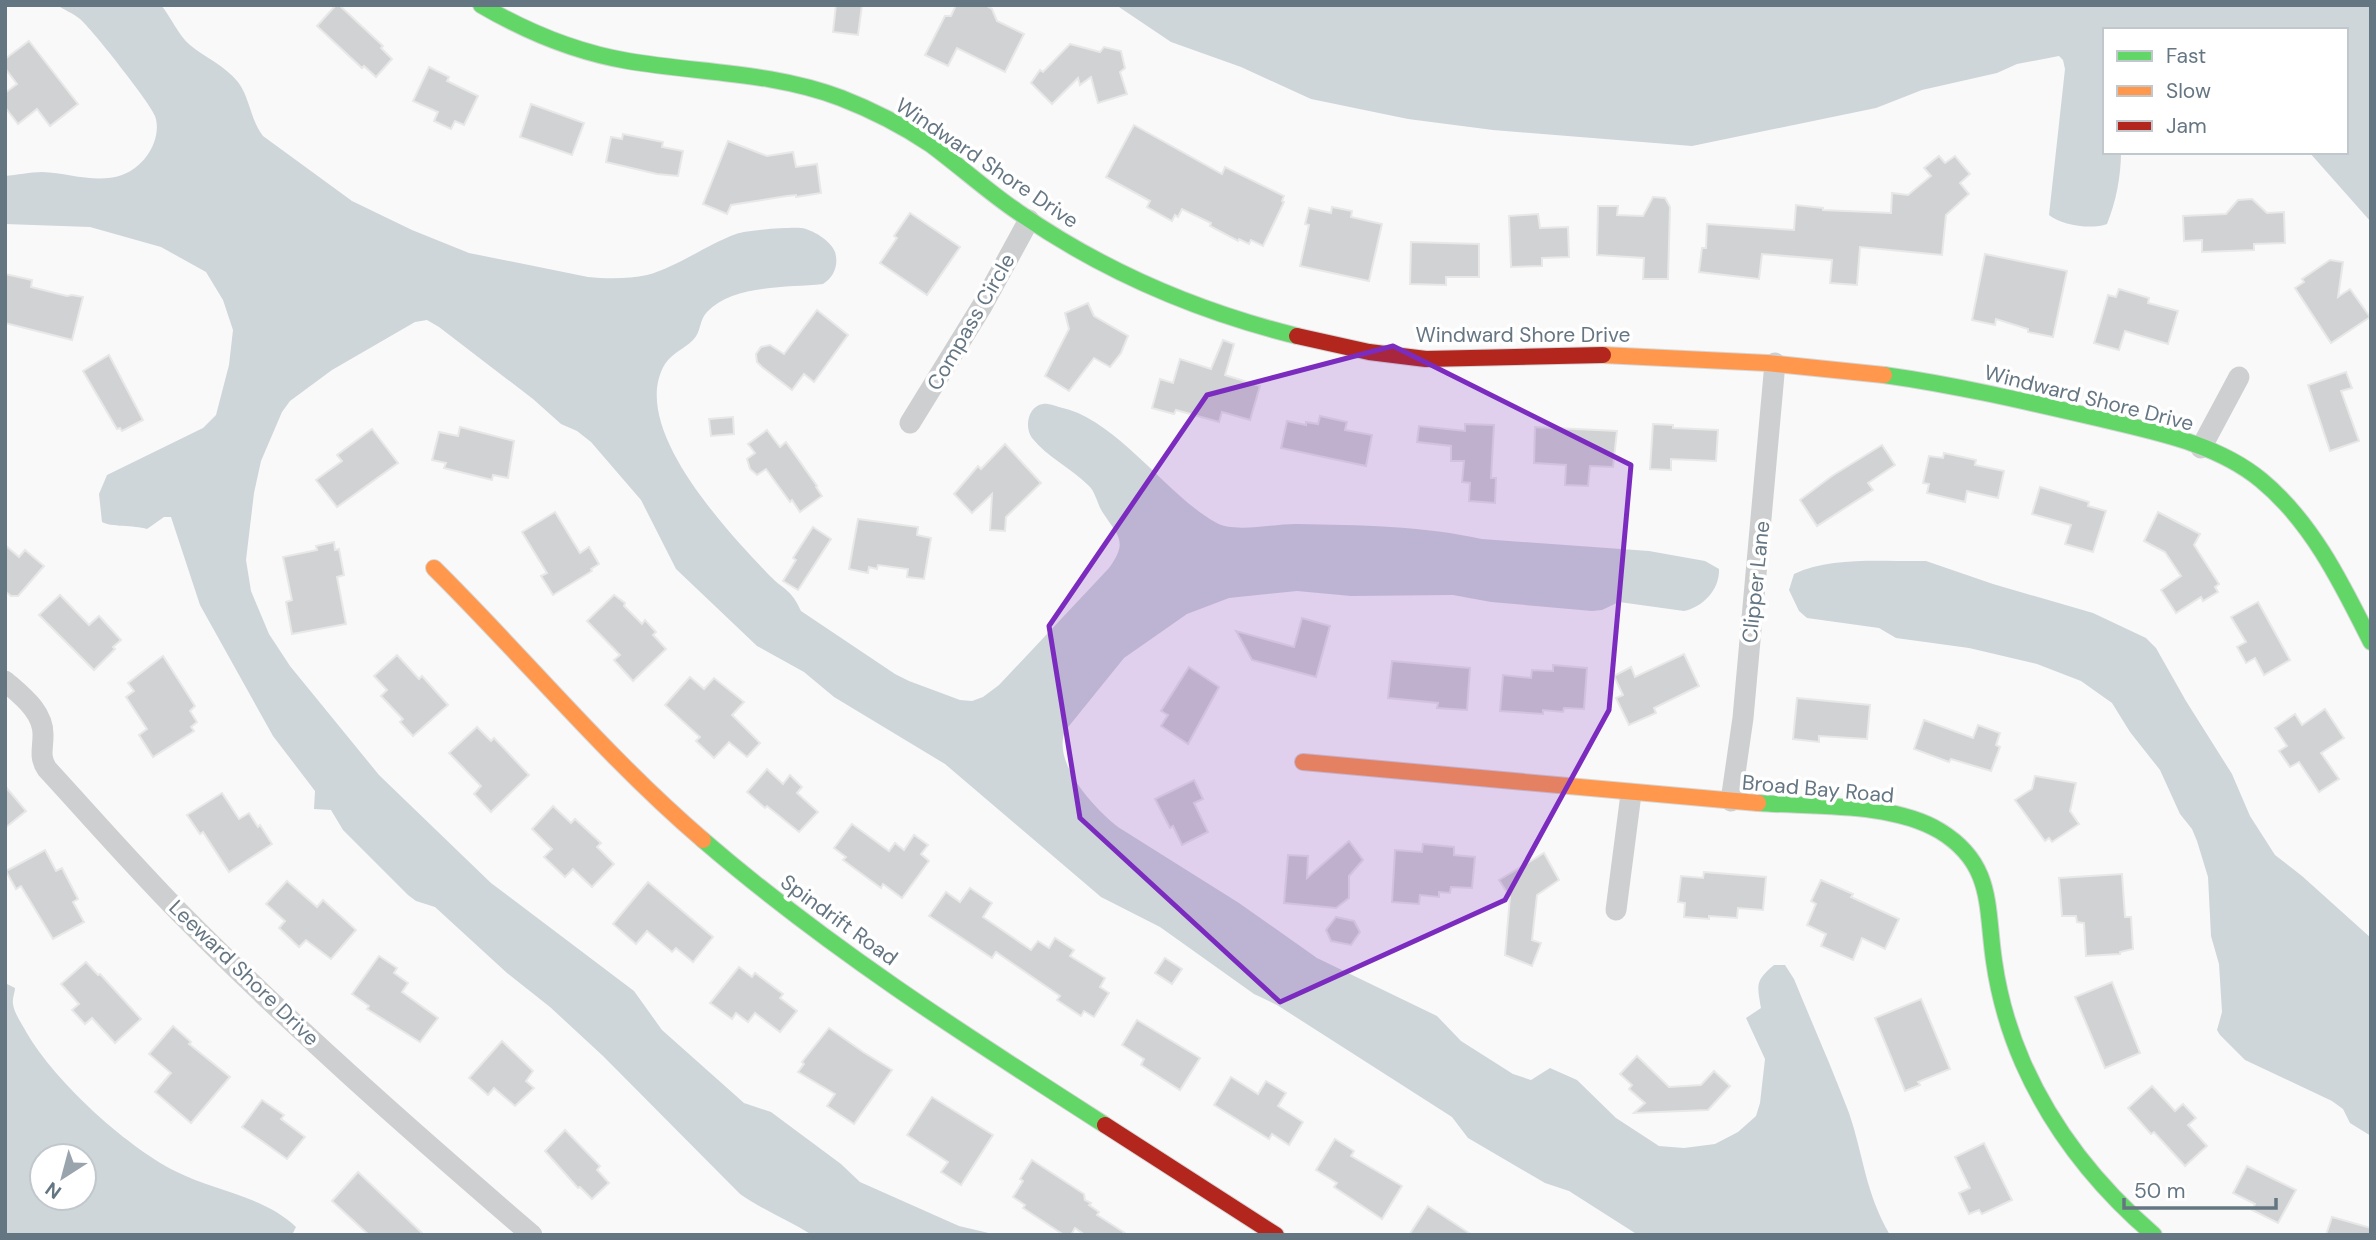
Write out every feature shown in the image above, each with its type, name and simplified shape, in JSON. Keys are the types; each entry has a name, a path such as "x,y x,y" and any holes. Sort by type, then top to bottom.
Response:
{"street":[{"name":"Windward Shore Drive","path":"481,5 509,22 583,52 628,61 791,82 835,96 878,114 918,137 1029,220 1111,267 1155,289 1279,331 1392,356 1452,360 1581,355 1775,363 1959,387 2153,432 2201,448 2231,460 2257,476 2279,496 2325,555 2371,642"},
{"name":"Compass Circle","path":"910,423 982,306 1029,220"},
{"name":"Clipper Lane","path":"1731,801 1743,718 1775,363"},
{"path":"2201,448 2239,377"},
{"name":"Spindrift Road","path":"434,568 490,623 662,805 753,883 828,941 943,1021 1276,1235"},
{"name":"Leeward Shore Drive","path":"5,681 38,713 43,727 41,754 47,769 180,912 302,1031 428,1146 532,1235"},
{"name":"Broad Bay Road","path":"1303,762 1631,794 1851,809 1922,822 1944,833 1960,845 1983,878 1989,899 1994,962 2001,998 2034,1083 2057,1128 2078,1160 2104,1189 2154,1235"},
{"path":"1616,910 1631,794"}],"highlighted area":[{"path":"1393,346 1631,465 1609,710 1505,900 1280,1002 1080,818 1049,626 1207,395"}],"shaded area":[{"path":"57,5 161,5 186,41 238,82 263,136 352,201 412,230 469,253 588,277 618,278 658,272 725,238 741,233 801,228 821,236 833,248 836,262 833,274 823,284 746,292 731,296 707,312 696,337 665,364 657,389 660,418 671,448 709,507 752,557 791,594 801,611 895,674 960,700 972,701 983,697 999,685 1109,568 1120,546 1117,534 1101,510 1091,488 1032,438 1028,428 1029,418 1034,409 1043,404 1080,414 1100,426 1196,509 1223,525 1244,528 1321,524 1414,529 1482,539 1649,551 1705,561 1719,569 1717,583 1709,596 1698,606 1684,611 1619,602 1602,610 1592,611 1491,602 1453,595 1351,596 1297,591 1229,598 1187,614 1124,658 1065,731 1064,757 1087,797 1118,827 1239,903 1317,958 1437,1016 1461,1041 1513,1074 1531,1080 1550,1068 1577,1080 1616,1118 1659,1146 1684,1148 1715,1144 1738,1132 1756,1116 1765,1059 1746,1018 1761,1008 1758,988 1760,979 1774,965 1785,965 1794,979 1849,1113 1875,1204 1890,1235 1638,1235 1569,1191 1545,1183 1468,1138 1452,1117 1277,1005 1254,994 1160,927 1101,897 945,764 834,697 804,672 757,646 676,569 641,500 591,442 577,431 561,424 533,399 439,327 427,320 415,322 332,370 290,401 282,412 261,461 254,493 246,560 251,591 269,634 290,666 379,775 491,883 634,991 662,1030 744,1103 771,1112 841,1164 860,1182 959,1226 997,1235 812,1235 740,1194 603,1056 550,1007 507,973 435,907 416,901 408,895 343,830 331,810 314,809 315,791 273,736 200,605 171,517 164,517 147,529 102,522 99,494 107,475 203,428 216,415 229,365 233,330 223,300 206,272 161,247 90,227 5,224 5,176 42,172 92,178 122,175 138,166 154,143 157,125 155,116 143,97 96,36 80,19"},
{"path":"1116,5 2371,5 2371,222 2311,154 2348,154 2348,28 2103,28 2103,154 2121,154 2115,198 2107,224 2100,226 2068,224 2049,215 2065,69 2059,56 2017,64 1997,73 1922,90 1876,108 1692,146 1493,130 1408,119 1311,99 1241,67 1171,42"},
{"path":"1926,561 2093,613 2146,638 2156,648 2232,774 2250,816 2275,855 2371,938 2371,1136 2350,1123 2343,1109 2332,1101 2245,1060 2217,1030 2222,1012 2219,964 2211,936 2208,877 2197,841 2192,829 2180,814 2160,770 2130,732 2112,703 2081,681 2037,664 1969,648 1896,638 1879,628 1807,618 1799,611 1789,590 1794,574 1809,568 1841,562"},
{"path":"5,983 15,988 15,1010 36,1047 70,1088 112,1128 175,1171 269,1208 296,1227 292,1235 5,1235"}],"building":[{"path":"336,5 383,46 381,48 392,59 376,77 364,66 362,68 317,26"},
{"path":"836,5 862,5 858,35 833,32"},
{"path":"956,5 985,5 992,9 997,21 1024,34 1005,72 957,48 948,66 925,55 945,16 951,16"},
{"path":"29,41 78,104 50,126 37,109 18,124 5,107 5,93 17,84 5,68 5,59"},
{"path":"1070,44 1100,52 1104,47 1121,51 1125,68 1120,72 1127,94 1098,103 1091,77 1080,85 1078,78 1052,104 1031,83 1040,70 1043,72"},
{"path":"429,67 449,77 447,81 478,96 464,125 455,121 451,129 434,121 438,112 413,101"},
{"path":"531,104 584,123 572,155 520,137"},
{"path":"1134,125 1222,174 1225,167 1284,196 1284,202 1263,246 1251,240 1249,244 1239,239 1238,241 1210,226 1211,223 1182,209 1172,221 1147,207 1150,201 1106,177"},
{"path":"623,134 663,142 662,147 683,151 678,176 606,162 611,137 622,139"},
{"path":"728,141 767,156 793,152 796,167 817,164 821,193 731,205 727,214 703,204"},
{"path":"1939,156 1945,163 1955,156 1970,174 1960,183 1969,194 1946,215 1942,255 1860,247 1857,285 1830,283 1832,260 1762,254 1759,279 1699,272 1702,248 1706,248 1707,224 1794,230 1796,205 1823,210 1891,213 1892,193 1908,195 1931,176 1924,168"},
{"path":"1653,197 1665,198 1670,207 1668,279 1643,279 1644,258 1597,255 1598,206 1618,206 1617,215 1643,216"},
{"path":"2252,199 2267,213 2284,212 2285,243 2254,244 2254,250 2202,252 2202,240 2184,241 2183,216 2226,214 2238,200"},
{"path":"1332,207 1352,211 1351,217 1382,224 1369,281 1300,266 1309,225 1305,224 1309,208 1331,213"},
{"path":"910,213 960,247 927,295 880,263"},
{"path":"1538,214 1540,228 1568,227 1569,257 1542,258 1542,266 1511,267 1509,216"},
{"path":"1411,242 1479,244 1479,277 1446,277 1446,285 1410,284"},
{"path":"1985,254 2067,271 2053,337 2028,332 2028,329 1996,319 1995,325 1972,320"},
{"path":"2330,260 2343,262 2338,297 2350,289 2370,317 2331,343 2295,288 2304,282 2302,279"},
{"path":"5,274 32,280 31,287 83,297 72,340 5,323"},
{"path":"2119,289 2149,298 2148,303 2178,311 2168,344 2125,331 2119,350 2094,343 2108,295 2116,297"},
{"path":"1088,303 1094,316 1128,336 1121,353 1110,367 1094,358 1069,391 1045,376 1069,329 1065,313"},
{"path":"817,310 848,335 814,382 804,374 792,390 757,362 756,354 761,347 770,345 784,354"},
{"path":"1223,340 1234,344 1225,375 1260,386 1250,420 1222,412 1219,422 1176,410 1174,414 1152,408 1160,379 1173,383 1180,359 1211,369"},
{"path":"109,355 143,420 122,431 117,429 83,371"},
{"path":"2346,372 2352,388 2341,391 2359,441 2330,451 2308,385"},
{"path":"1320,416 1347,422 1345,430 1372,435 1366,466 1281,448 1287,421 1306,425 1306,422 1318,424"},
{"path":"733,417 734,434 711,436 709,419"},
{"path":"1465,424 1494,425 1491,478 1496,478 1495,503 1469,501 1470,483 1462,482 1464,461 1451,461 1451,446 1417,442 1419,426 1465,431"},
{"path":"1653,424 1673,425 1673,428 1718,430 1716,461 1671,459 1671,470 1650,469"},
{"path":"460,427 514,441 508,478 493,475 492,480 444,468 446,463 432,460 439,432 458,436"},
{"path":"1535,427 1617,431 1613,467 1590,466 1588,486 1565,485 1566,465 1534,463"},
{"path":"372,429 398,463 337,507 316,480 342,461 337,455"},
{"path":"767,430 780,447 786,442 822,496 800,512 766,469 757,475 750,469 747,459 755,453 748,444"},
{"path":"1005,444 1041,483 1006,517 1005,531 990,530 992,494 972,513 954,494 978,466 981,469"},
{"path":"1882,445 1895,465 1868,483 1873,490 1817,526 1800,500 1832,476"},
{"path":"1944,453 1976,460 1975,465 2004,471 1998,498 1967,491 1965,502 1927,493 1929,484 1923,483 1929,456 1943,458"},
{"path":"2040,487 2089,502 2088,506 2106,511 2093,552 2065,544 2071,525 2032,514"},
{"path":"555,512 580,553 589,547 599,564 553,595 541,576 547,573 522,532"},
{"path":"2158,512 2200,534 2194,545 2219,584 2215,587 2218,592 2203,601 2201,597 2176,613 2161,590 2181,576 2165,552 2144,541"},
{"path":"858,519 918,527 917,535 931,538 924,579 907,577 908,569 878,565 877,569 869,567 868,573 849,569"},
{"path":"813,527 831,539 798,590 783,581 796,560 793,558"},
{"path":"334,542 335,550 339,549 344,575 337,577 346,624 292,634 286,602 292,600 283,557 317,550 316,546"},
{"path":"5,545 19,557 25,550 44,566 18,596 11,596 5,591"},
{"path":"60,595 89,625 99,616 121,640 94,670 39,615"},
{"path":"614,595 625,603 624,606 642,624 645,620 656,632 653,635 666,649 633,681 614,660 620,655 587,621"},
{"path":"2258,602 2290,660 2264,675 2255,658 2246,663 2237,647 2246,642 2231,617"},
{"path":"1302,618 1330,626 1316,677 1252,660 1236,631 1294,647"},
{"path":"1684,654 1699,686 1654,708 1656,713 1629,725 1616,698 1623,695 1614,676 1631,667 1635,677"},
{"path":"397,655 419,679 422,676 448,705 413,736 400,722 403,719 381,696 387,690 374,676"},
{"path":"163,656 195,706 190,711 197,722 191,727 194,731 153,757 139,735 147,729 126,697 134,691 128,683"},
{"path":"1392,661 1470,668 1467,710 1437,708 1438,703 1388,698"},
{"path":"1553,665 1587,668 1584,709 1564,708 1563,712 1543,710 1543,714 1500,711 1503,675 1531,678 1532,670 1553,671"},
{"path":"1189,667 1219,687 1188,744 1161,726 1168,715 1161,711"},
{"path":"690,677 704,689 714,678 744,702 732,715 760,743 747,757 729,742 714,758 696,741 700,737 665,705"},
{"path":"1797,698 1870,705 1867,739 1819,736 1819,742 1793,739"},
{"path":"2325,709 2344,738 2321,753 2339,779 2319,792 2299,762 2290,767 2279,751 2287,746 2275,728 2295,714 2302,725"},
{"path":"1924,720 1973,738 1978,725 2000,733 1996,745 2000,747 1991,771 1951,759 1949,762 1914,749"},
{"path":"477,727 491,741 494,738 529,775 491,812 474,794 481,786 449,753"},
{"path":"767,769 783,784 790,775 802,787 797,793 818,812 799,832 747,792"},
{"path":"2035,776 2076,783 2070,811 2079,824 2052,842 2049,838 2045,841 2015,800 2032,789"},
{"path":"1194,780 1203,799 1194,803 1208,832 1182,845 1155,799"},
{"path":"5,786 26,811 5,828"},
{"path":"222,793 239,819 249,813 272,844 229,872 203,832 200,834 187,815"},
{"path":"553,806 571,823 575,819 601,843 597,847 614,864 592,887 573,869 565,877 544,857 552,849 532,829"},
{"path":"852,824 889,851 895,843 904,850 914,835 928,845 921,854 929,861 902,898 883,884 881,888 843,860 846,857 834,848"},
{"path":"1349,841 1363,860 1349,876 1349,898 1336,908 1284,903 1288,855 1308,856 1307,878"},
{"path":"1423,844 1454,847 1454,855 1475,857 1472,888 1451,887 1450,893 1439,892 1439,897 1420,895 1419,904 1392,902 1395,850 1422,852"},
{"path":"45,850 56,871 62,868 78,899 73,902 84,922 53,939 21,886 16,889 6,871"},
{"path":"1544,853 1559,880 1537,895 1532,940 1541,943 1532,966 1505,955 1510,897 1499,880"},
{"path":"1704,872 1766,877 1763,910 1738,908 1737,918 1684,917 1685,903 1678,902 1681,876 1703,878"},
{"path":"2122,874 2125,917 2131,917 2133,949 2120,954 2086,956 2084,923 2077,922 2076,916 2062,916 2059,878"},
{"path":"1821,880 1899,919 1885,949 1862,938 1853,960 1821,946 1826,934 1807,925 1816,904 1811,901"},
{"path":"287,881 317,907 323,900 356,930 331,959 306,940 299,947 279,928 285,921 266,904"},
{"path":"648,882 713,937 693,962 676,948 672,952 647,931 636,944 613,924"},
{"path":"970,888 992,903 983,917 1031,950 1038,941 1049,948 1055,938 1074,950 1070,956 1105,978 1100,987 1109,993 1094,1017 1084,1011 1081,1016 1057,1000 1060,996 996,952 992,958 929,916 946,892 960,902"},
{"path":"1336,917 1354,921 1360,932 1351,945 1331,941 1326,930"},
{"path":"379,956 397,968 394,973 408,983 402,992 438,1018 420,1042 367,1009 369,1006 352,994"},
{"path":"1165,958 1182,969 1172,984 1155,973"},
{"path":"86,962 141,1019 115,1043 92,1018 85,1024 72,1010 79,1004 61,984"},
{"path":"739,967 752,977 755,973 783,994 780,998 797,1011 780,1032 755,1013 748,1022 736,1013 732,1019 710,1003"},
{"path":"2112,982 2140,1053 2105,1068 2075,997"},
{"path":"1921,999 1950,1069 1918,1082 1920,1085 1905,1091 1875,1018"},
{"path":"1137,1020 1200,1058 1180,1090 1141,1065 1144,1059 1122,1045"},
{"path":"173,1026 191,1042 189,1044 230,1077 191,1123 155,1092 171,1073 149,1054"},
{"path":"829,1028 892,1070 854,1124 827,1106 835,1094 798,1072 804,1064 802,1062"},
{"path":"502,1041 533,1071 526,1081 534,1088 515,1106 494,1088 488,1095 469,1078"},
{"path":"1637,1056 1669,1087 1701,1085 1714,1071 1730,1086 1708,1110 1634,1113 1645,1103 1629,1089 1632,1085 1620,1074"},
{"path":"1231,1077 1258,1094 1266,1081 1286,1093 1278,1106 1303,1122 1289,1145 1272,1134 1269,1139 1214,1105"},
{"path":"2152,1086 2175,1111 2183,1104 2196,1118 2188,1125 2207,1146 2185,1166 2128,1108"},
{"path":"932,1097 993,1135 961,1185 941,1172 948,1162 907,1135"},
{"path":"262,1100 284,1115 281,1119 305,1137 287,1159 242,1127"},
{"path":"565,1130 600,1166 597,1170 609,1183 592,1199 578,1188 545,1151"},
{"path":"1335,1139 1354,1151 1351,1156 1402,1186 1382,1219 1334,1187 1337,1183 1316,1170"},
{"path":"1984,1143 2012,1200 1982,1214 1979,1210 1969,1214 1959,1193 1970,1188 1955,1157"},
{"path":"1032,1160 1084,1194 1085,1200 1091,1203 1089,1205 1099,1212 1097,1215 1128,1235 1085,1235 1075,1228 1071,1235 1064,1235 1023,1208 1025,1205 1013,1197"},
{"path":"2247,1166 2296,1190 2278,1223 2252,1210 2255,1204 2233,1193"},
{"path":"358,1172 424,1235 369,1235 332,1201"},
{"path":"1428,1206 1472,1235 1409,1235"},
{"path":"2332,1217 2371,1228 2371,1235 2326,1235"}],"traffic: fast":[{"path":"481,5 534,32 608,57 762,78 815,89 841,98 920,137 1018,212 1117,271 1187,301 1297,336"},
{"path":"1884,375 1989,394 2137,427 2203,447 2223,456 2261,480 2296,515 2337,576 2371,642"},
{"path":"1758,803 1876,810 1899,815 1940,831 1970,858 1979,872 1988,905 1994,961 2009,1026 2035,1088 2048,1112 2079,1156 2114,1197 2154,1235"},
{"path":"703,840 750,880 848,954 1105,1125"}],"traffic: slow":[{"path":"1603,355 1767,363 1884,375"},
{"path":"434,568 599,741 703,840"},
{"path":"1303,762 1758,803"}],"traffic: jam":[{"path":"1297,336 1369,352 1426,359 1603,355"},
{"path":"1105,1125 1276,1235"}]}
